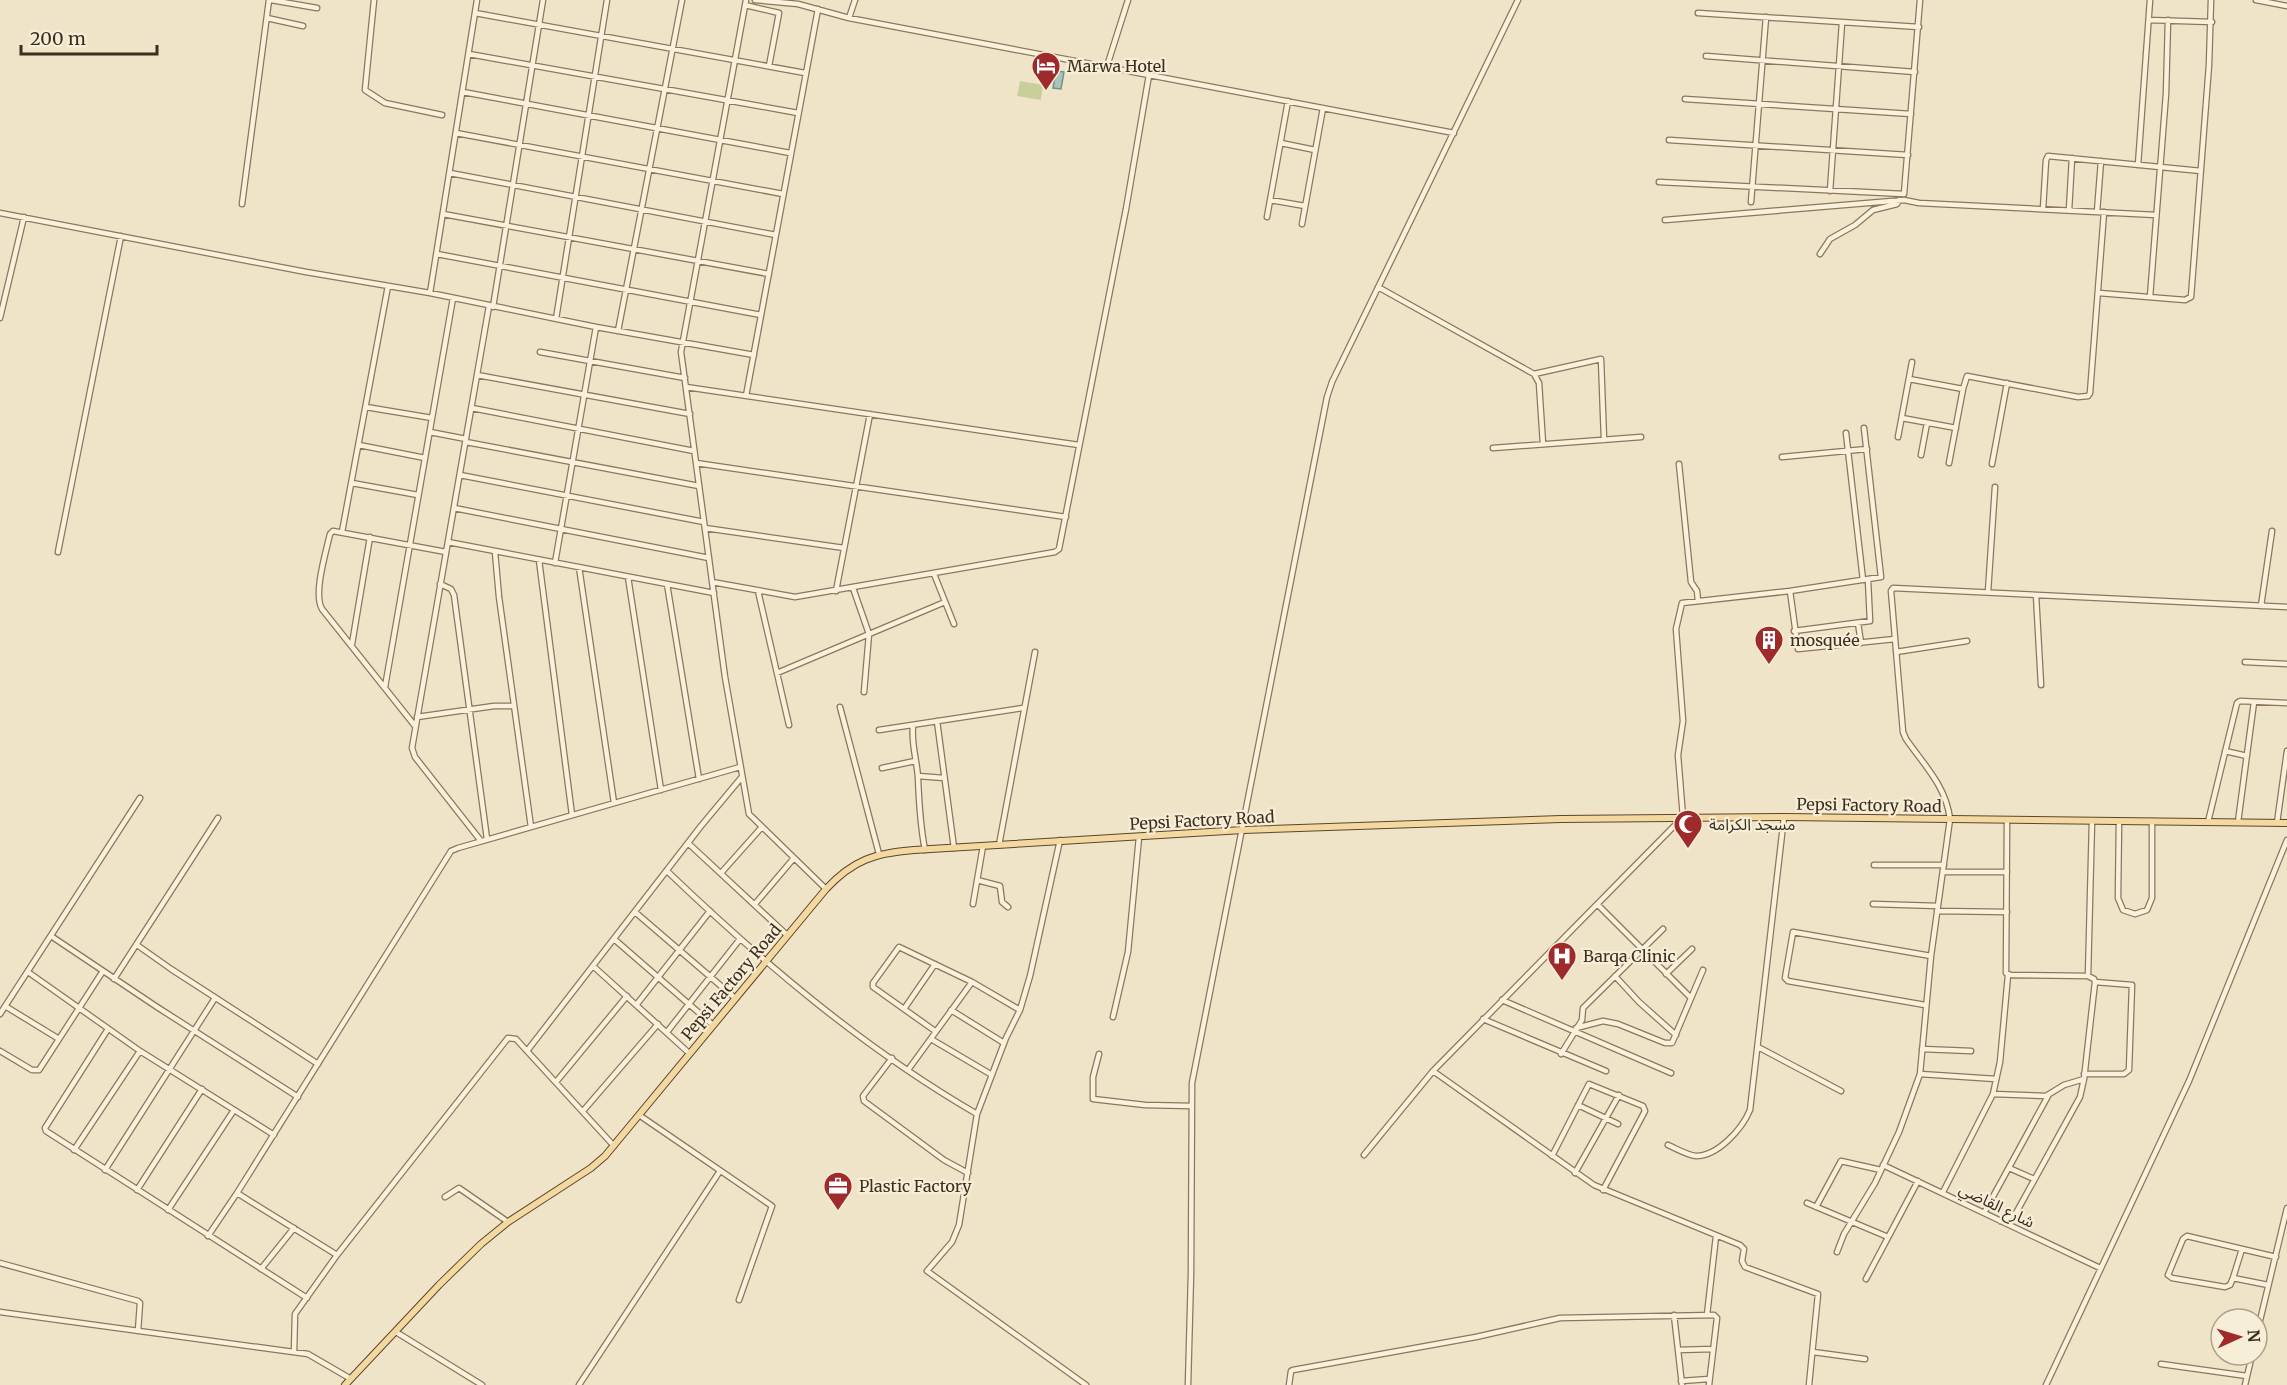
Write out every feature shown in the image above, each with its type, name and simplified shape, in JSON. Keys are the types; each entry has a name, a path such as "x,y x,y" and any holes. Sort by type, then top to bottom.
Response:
{"main road":[{"name":"Pepsi Factory Road","path":"345,1385 472,1252 508,1222 591,1168 614,1146 765,960 826,889 850,866 879,854 1060,840 1243,830 1537,820 1784,817 2287,823"}],"street":[{"path":"242,204 270,0 317,8"},
{"path":"374,0 365,90 385,103 442,115"},
{"path":"430,293 477,0"},
{"path":"481,841 415,757 412,748 477,375 499,266 543,0"},
{"path":"556,320 607,0"},
{"path":"618,331 681,0"},
{"path":"755,0 798,4 849,18 1454,133"},
{"path":"849,18 855,0"},
{"path":"1107,66 1128,0"},
{"path":"1188,1385 1194,1077 1327,397 1332,382 1518,0"},
{"path":"1820,254 1834,236 1855,225 1876,209 1894,205 1902,198 1908,154 1920,0"},
{"path":"2138,165 2150,0"},
{"path":"2099,293 2185,300 2191,297 2212,22 2211,0"},
{"path":"2256,0 2287,6"},
{"path":"769,66 779,13 745,2 682,342 708,558 741,778 749,814 826,889"},
{"path":"746,396 818,9"},
{"path":"476,13 805,73"},
{"path":"1698,13 1919,27"},
{"path":"267,18 303,26"},
{"path":"1751,202 1757,103 1766,18"},
{"path":"2149,20 2212,22"},
{"path":"2150,297 2168,20"},
{"path":"1830,191 1842,23"},
{"path":"469,54 798,113"},
{"path":"1706,56 1915,72"},
{"path":"712,582 795,597 1057,551 1080,445 1149,75"},
{"path":"463,92 790,153"},
{"path":"1684,99 1911,114"},
{"path":"1267,217 1288,101"},
{"path":"1302,224 1323,108"},
{"path":"456,134 783,194"},
{"path":"1669,140 1908,154"},
{"path":"1281,142 1316,150"},
{"path":"2043,209 2047,158 2050,156 2201,171"},
{"path":"2068,210 2072,158"},
{"path":"2097,212 2101,161"},
{"path":"450,173 776,235"},
{"path":"1659,182 1830,191 1902,198 1919,203 2156,215"},
{"path":"1665,220 1902,198"},
{"path":"1270,200 1305,206"},
{"path":"1875,202 1876,209"},
{"path":"1949,463 1965,379 1971,375 2078,397 2088,396 2090,393 2104,212"},
{"path":"0,213 430,293 556,320 754,355"},
{"path":"443,214 769,274"},
{"path":"0,318 24,217"},
{"path":"58,552 121,236"},
{"path":"437,254 761,315"},
{"path":"342,532 388,286"},
{"path":"1378,287 1534,374 1539,383 1543,444"},
{"path":"385,687 453,298"},
{"path":"555,563 596,327"},
{"path":"540,352 685,378"},
{"path":"1534,374 1601,359 1604,440"},
{"path":"1898,437 1912,362"},
{"path":"477,375 690,414"},
{"path":"1909,379 1963,389"},
{"path":"1992,464 2007,383"},
{"path":"686,387 1080,445"},
{"path":"366,407 432,418"},
{"path":"472,408 694,451"},
{"path":"836,591 870,414"},
{"path":"1902,418 1956,428"},
{"path":"1921,455 1926,423"},
{"path":"1364,1155 1433,1071 1683,817 1678,754 1683,721 1676,629 1682,603 1880,578 1882,575 1864,428"},
{"path":"430,432 699,486"},
{"path":"1794,631 1858,624 1871,619 1846,433"},
{"path":"1493,448 1641,437"},
{"path":"359,445 425,458"},
{"path":"1782,457 1867,449"},
{"path":"696,463 1066,517"},
{"path":"1679,464 1691,582 1697,591 1698,601"},
{"path":"460,475 704,525 844,548"},
{"path":"352,483 418,495"},
{"path":"1988,592 1995,487"},
{"path":"454,508 708,558"},
{"path":"415,726 319,603 319,592 330,534 333,531 446,552"},
{"path":"2261,606 2272,531"},
{"path":"352,645 370,537"},
{"path":"448,542 714,593"},
{"path":"495,552 498,597 531,827"},
{"path":"539,560 572,815"},
{"path":"579,567 614,803"},
{"path":"934,574 954,624"},
{"path":"628,577 661,790"},
{"path":"440,584 451,589 454,595 487,839"},
{"path":"667,584 699,779"},
{"path":"853,588 869,634 864,692"},
{"path":"1836,1252 1882,1167 1912,1101 1920,1074 1925,1005 1950,819 1949,808 1937,780 1906,740 1903,732 1891,591 1893,588 2287,607"},
{"path":"759,591 789,725"},
{"path":"1790,591 1794,631 1797,648 1800,650 1895,639"},
{"path":"2036,595 2041,685"},
{"path":"777,673 945,602"},
{"path":"1858,624 1861,643"},
{"path":"1896,652 1967,641"},
{"path":"999,845 1035,652"},
{"path":"2246,662 2287,664"},
{"path":"2208,822 2237,703 2240,701 2287,703"},
{"path":"2238,822 2254,702"},
{"path":"417,717 499,705 514,706"},
{"path":"840,707 879,854"},
{"path":"879,730 1023,708"},
{"path":"937,721 954,848"},
{"path":"913,726 919,816 925,849"},
{"path":"2277,823 2287,751"},
{"path":"2225,752 2247,756"},
{"path":"882,768 915,761"},
{"path":"208,1236 298,1097 445,859 454,849 740,767"},
{"path":"918,776 944,778"},
{"path":"527,1051 741,778"},
{"path":"0,1014 140,798"},
{"path":"1668,1145 1691,1155 1704,1155 1717,1148 1740,1127 1750,1110 1784,817"},
{"path":"114,979 219,818"},
{"path":"1943,1192 1993,1094 2000,1062 2008,975 2006,970 2007,820"},
{"path":"2088,976 2092,821"},
{"path":"2119,821 2118,898 2123,910 2135,914 2147,910 2152,898 2152,821"},
{"path":"722,873 761,828"},
{"path":"1113,1017 1128,952 1139,837"},
{"path":"1060,840 1030,976 1020,1010 1004,1043 977,1114 963,1209 952,1242 927,1271 1086,1385"},
{"path":"2046,1385 2189,1081 2287,840"},
{"path":"688,843 787,935"},
{"path":"973,904 983,846"},
{"path":"755,904 794,858"},
{"path":"1874,865 1944,865"},
{"path":"667,871 740,939 836,1018 908,1070 977,1114"},
{"path":"1943,872 2007,872"},
{"path":"977,880 1000,886 1002,902 1008,907"},
{"path":"1873,904 2007,912"},
{"path":"1598,905 1691,998"},
{"path":"637,1004 710,911"},
{"path":"635,912 735,998"},
{"path":"1561,1054 1574,1029 1582,1020 1584,1007 1663,929"},
{"path":"1925,1005 1788,981 1785,978 1793,932 1931,956"},
{"path":"51,936 298,1097"},
{"path":"614,939 713,1025"},
{"path":"667,1032 740,939"},
{"path":"137,945 318,1064"},
{"path":"935,1031 873,987 873,983 885,964 899,947 972,982 1020,1010"},
{"path":"1666,974 1692,949"},
{"path":"904,1009 935,964"},
{"path":"593,966 689,1053"},
{"path":"1574,1029 1599,1021 1611,1022 1668,1044 1674,1041 1703,970"},
{"path":"0,1051 37,1071 103,971"},
{"path":"28,972 140,1051 274,1135"},
{"path":"1984,1213 2048,1096 2064,1085 2084,1077 2126,1074 2128,1070 2132,985 2095,982 2088,976 2008,975"},
{"path":"1615,976 1639,1002 1676,1035"},
{"path":"908,1070 972,982"},
{"path":"2000,1221 2016,1213 2080,1097 2095,982"},
{"path":"556,1082 627,996"},
{"path":"105,1170 215,998"},
{"path":"1502,1000 1574,1029 1671,1073"},
{"path":"5,1006 59,1039"},
{"path":"951,1010 1004,1043"},
{"path":"1483,1019 1561,1054 1606,1071"},
{"path":"583,1111 658,1024"},
{"path":"108,1029 45,1128 47,1132 307,1298"},
{"path":"294,1352 295,1314 337,1255 507,1038 516,1039 614,1146"},
{"path":"931,1039 992,1075"},
{"path":"1758,1047 1841,1091"},
{"path":"1922,1049 1971,1051"},
{"path":"74,1150 140,1051"},
{"path":"1099,1054 1093,1077 1093,1099 1145,1105 1192,1106"},
{"path":"892,1058 863,1096 864,1101 944,1160 968,1173"},
{"path":"1433,1071 1575,1173 1603,1190 1743,1246 1742,1261 1745,1267 1818,1294 1809,1385"},
{"path":"1920,1074 1996,1079"},
{"path":"1552,1156 1587,1086 1591,1084 1643,1106 1645,1111 1603,1190"},
{"path":"137,1190 202,1089"},
{"path":"1993,1094 2048,1096"},
{"path":"1575,1173 1619,1095"},
{"path":"1578,1105 1618,1124"},
{"path":"168,1210 234,1110"},
{"path":"639,1115 772,1206 739,1300"},
{"name":"شارع القاضي","path":"1816,1207 1840,1161 1882,1167 1943,1192 2100,1268"},
{"path":"2009,1168 2034,1179"},
{"path":"579,1385 720,1171"},
{"path":"1866,1279 1918,1181"},
{"path":"445,1197 459,1188 508,1222"},
{"path":"237,1193 337,1255"},
{"path":"1808,1203 1888,1237"},
{"path":"2263,1307 2287,1208"},
{"path":"261,1269 294,1228"},
{"path":"1707,1315 1716,1236"},
{"path":"2168,1275 2183,1239 2187,1236 2276,1257"},
{"path":"2168,1275 2229,1286 2242,1249"},
{"path":"0,1263 138,1301 140,1303 138,1331"},
{"path":"2168,1275 2172,1278 2225,1287 2230,1285 2233,1278 2268,1285"},
{"path":"0,1312 308,1354 351,1379"},
{"path":"1289,1385 1293,1370 1476,1337 1560,1318 1674,1315 1714,1315 1718,1318 1709,1382 1682,1383 1674,1315"},
{"path":"396,1332 482,1385"},
{"path":"1678,1350 1713,1349"},
{"path":"1813,1352 1865,1359"},
{"path":"2161,1364 2247,1376"},
{"path":"2245,1385 2249,1367"}],"green space":[{"path":"1020,81 1043,85 1041,100 1017,96"}],"water":[{"path":"1056,71 1064,72 1061,89 1053,88"}],"place":[{"name":"Marwa Hotel","path":"1046,92"},
{"name":"mosquée","path":"1769,666"},
{"name":"مسجد الكرامة","path":"1688,850"},
{"name":"Barqa Clinic","path":"1562,982"},
{"name":"Plastic Factory","path":"838,1212"}]}
